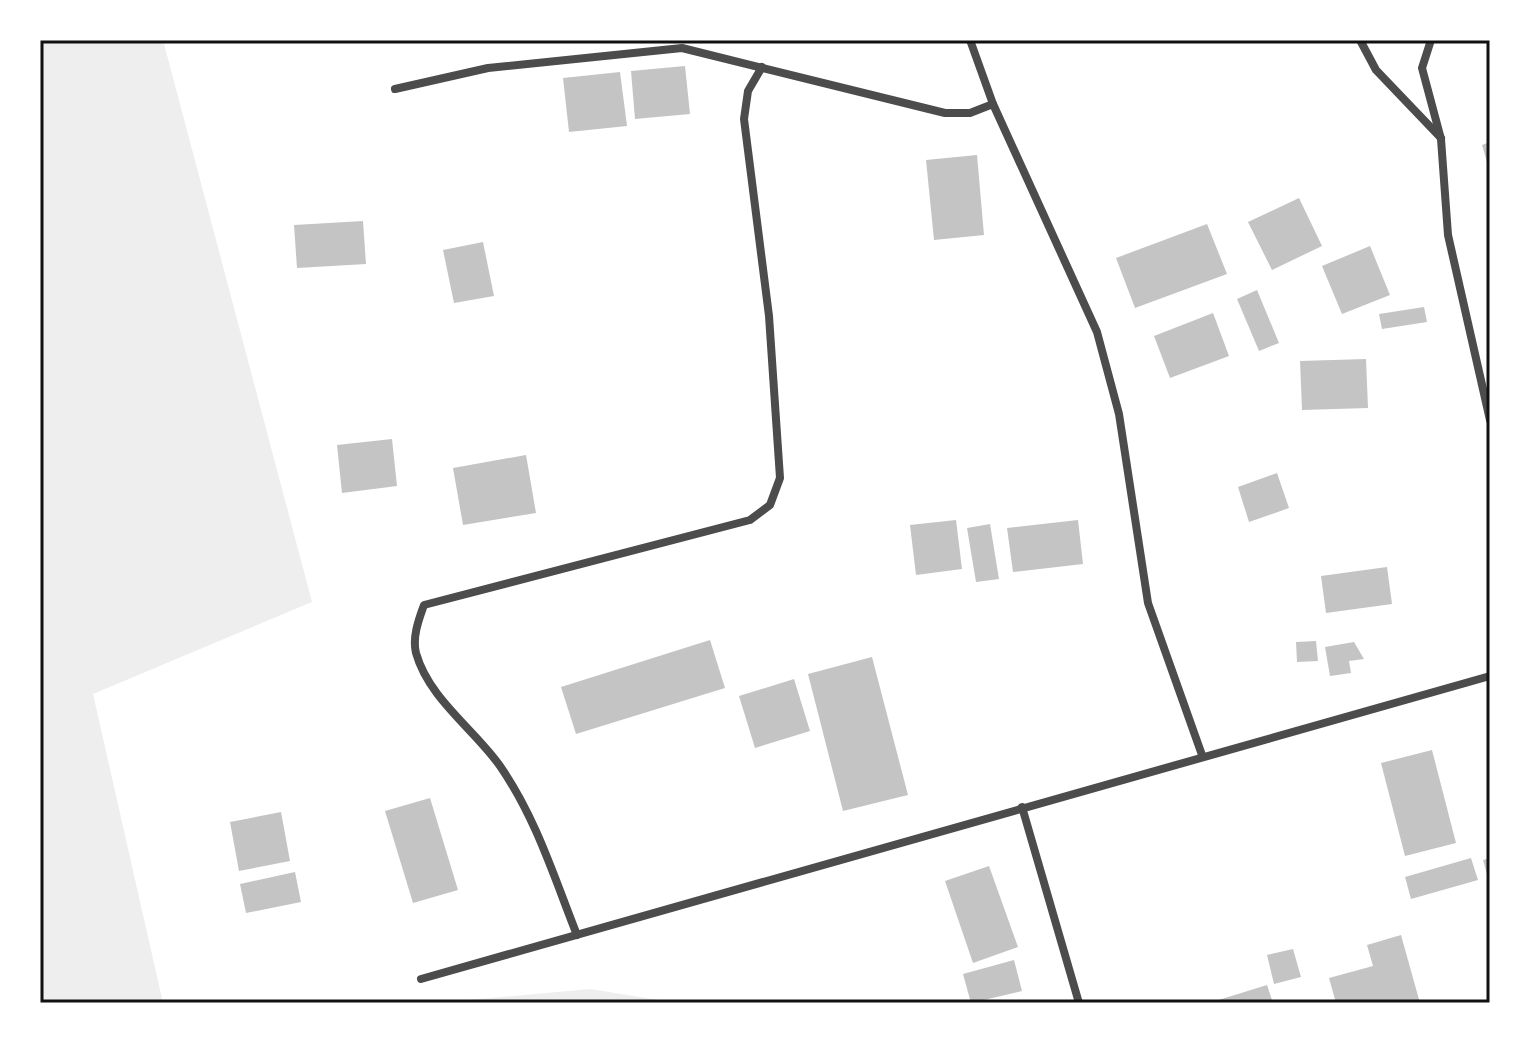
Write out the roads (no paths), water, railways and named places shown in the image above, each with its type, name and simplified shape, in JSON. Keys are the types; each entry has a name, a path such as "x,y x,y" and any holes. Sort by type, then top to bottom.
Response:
{"street":[{"path":"970,40 993,104 1097,332 1119,414 1148,603 1202,755"},
{"path":"1360,40 1376,70 1441,139"},
{"path":"1431,40 1422,68 1441,139 1448,235 1490,420"},
{"path":"395,89 488,68 682,48 945,113 970,113 993,104"},
{"path":"577,935 532,817 499,764 434,689 415,651 416,626 424,605 750,520 770,505 780,478 769,316 744,119 748,91 762,67"},
{"path":"421,979 1202,755 1379,710 1490,676"},
{"path":"1022,807 1079,1003"}]}
